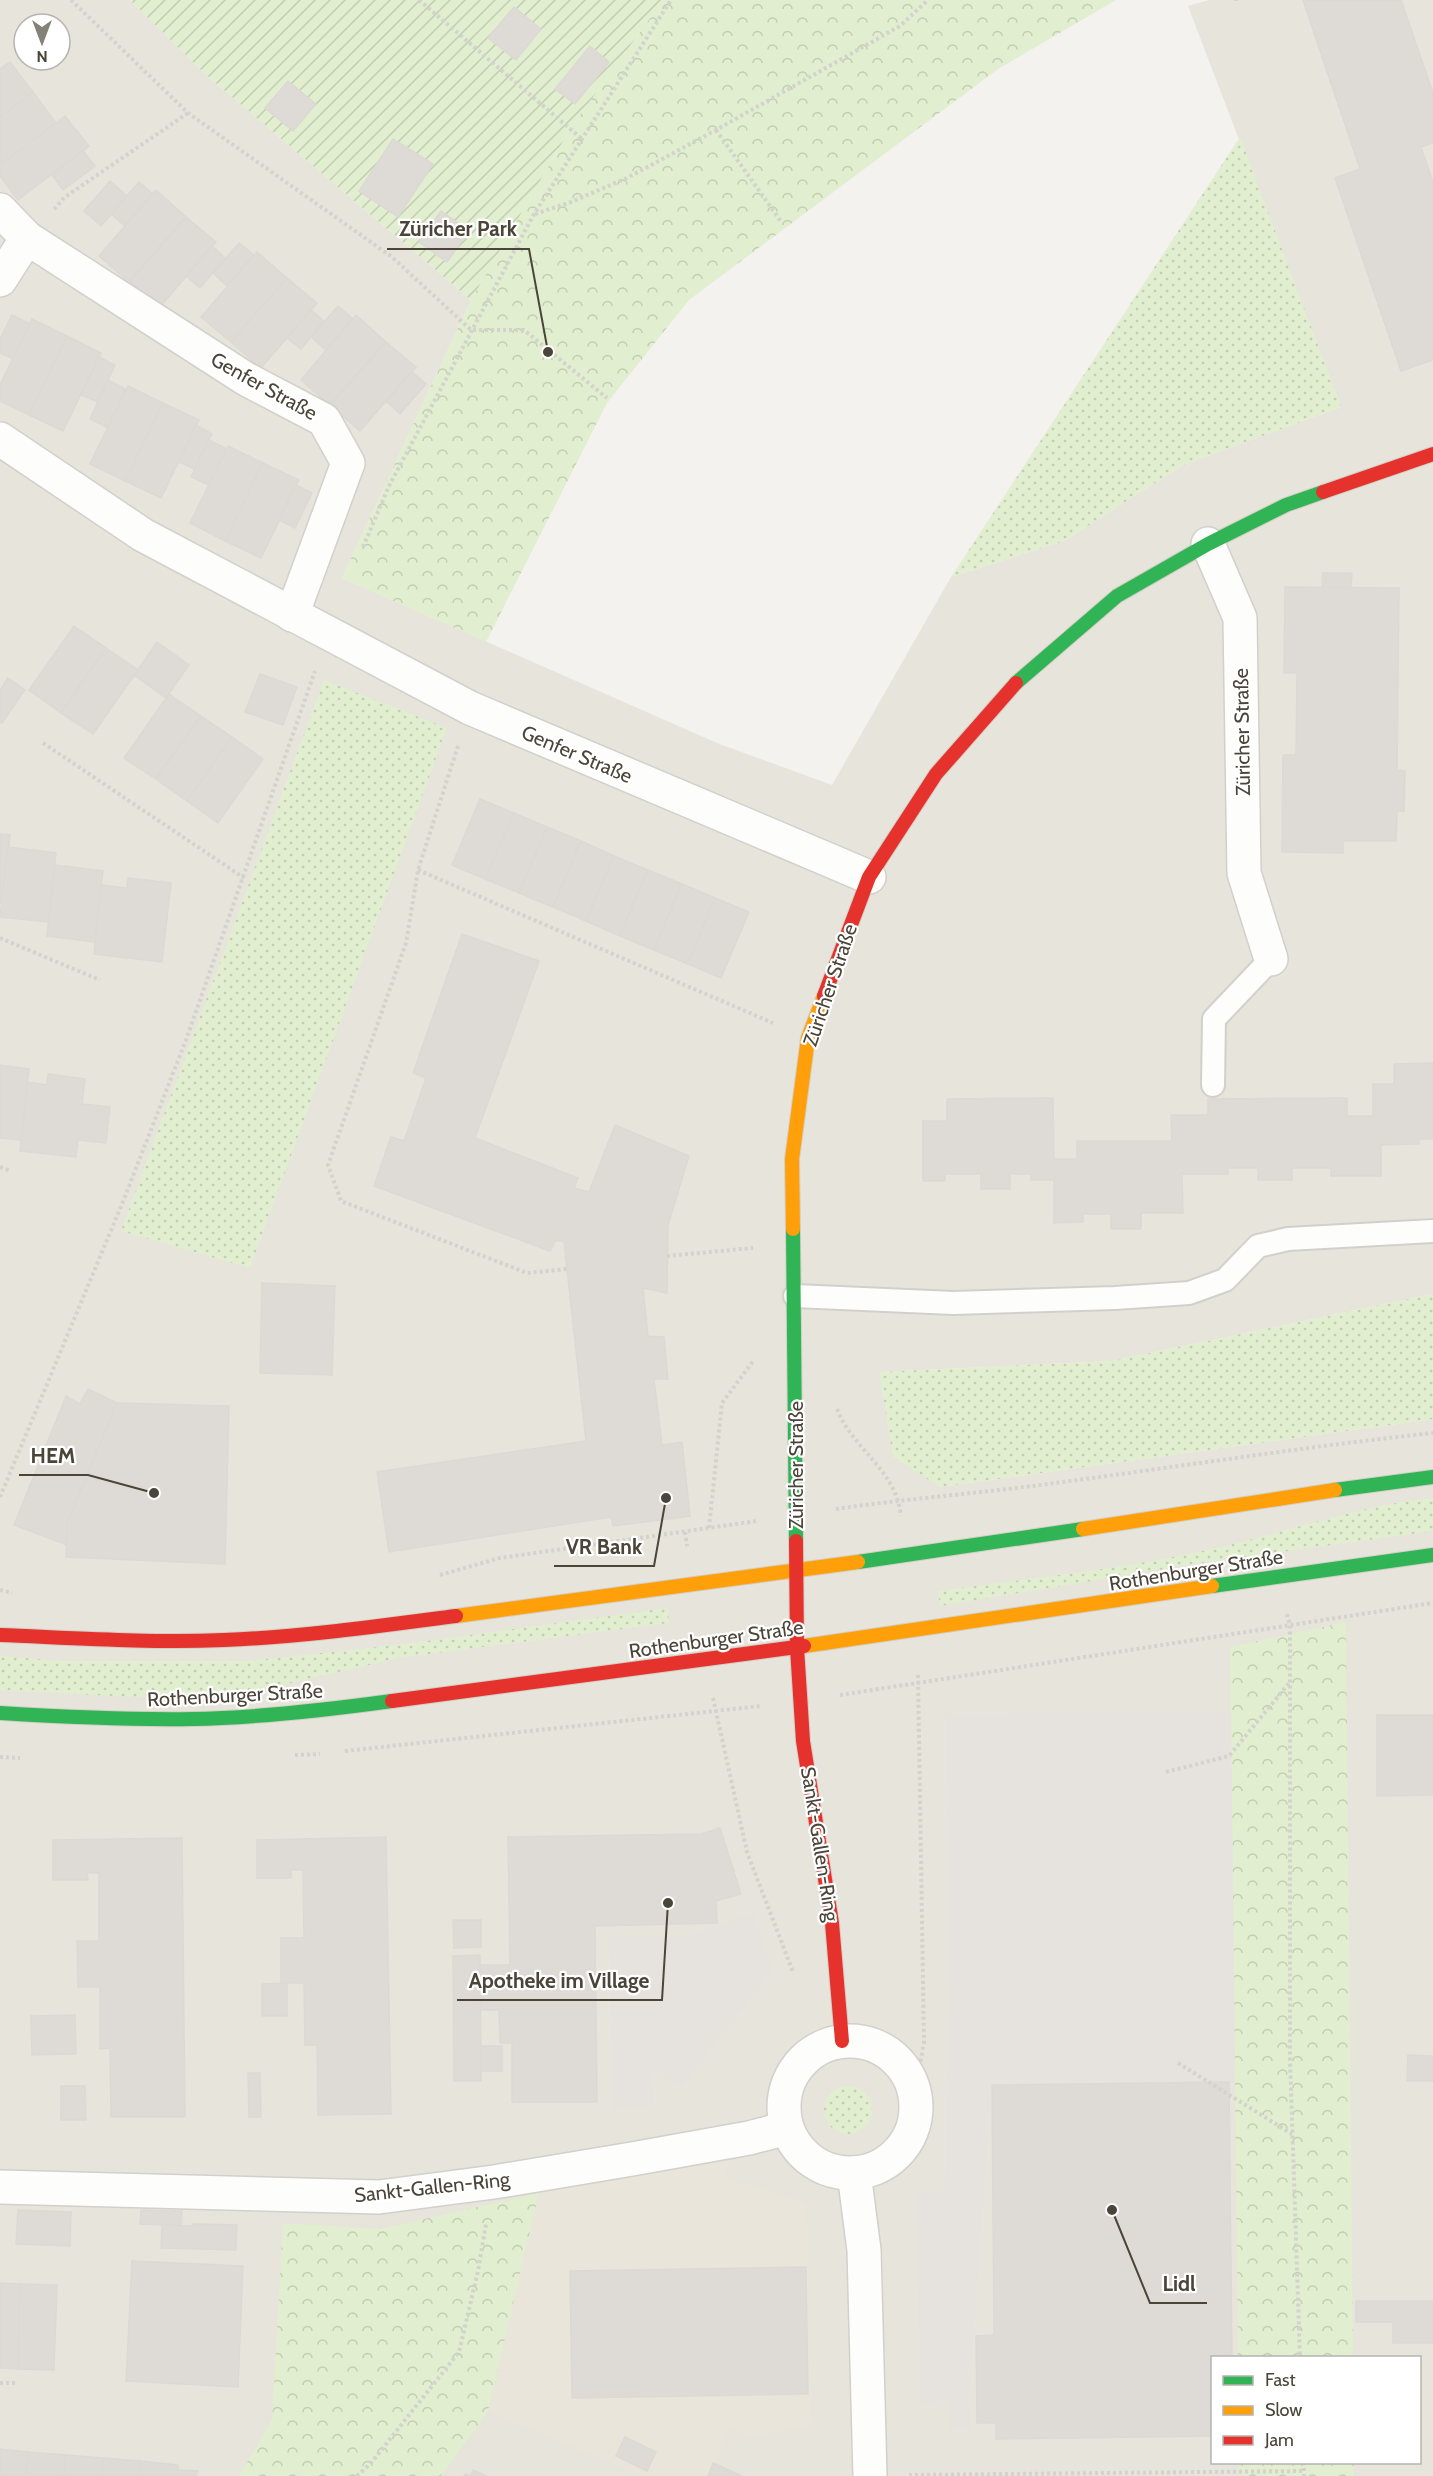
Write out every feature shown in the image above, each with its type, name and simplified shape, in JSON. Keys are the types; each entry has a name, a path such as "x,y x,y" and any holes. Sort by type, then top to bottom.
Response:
{"main road":[{"name":"Züricher Straße","path":"797,1648 792,1159 808,1038 869,877 936,774 1018,681 1117,596 1208,544 1286,505 1433,454"},
{"path":"0,1635 128,1641 224,1640 284,1636 458,1616 906,1556 1433,1477"},
{"name":"Rothenburger Straße","path":"0,1713 100,1719 194,1719 278,1715 914,1632 1275,1576 1433,1555"},
{"name":"Sankt-Gallen-Ring","path":"797,1648 803,1741 832,1923 842,2041"}],"street":[{"name":"Genfer Straße","path":"0,210 27,238 246,379 324,420 348,463 292,615"},
{"path":"0,280 27,238"},
{"name":"Genfer Straße","path":"0,439 143,535 470,708 869,877"},
{"name":"Züricher Straße","path":"1208,544 1240,618 1244,873 1271,959"},
{"path":"842,2041 874,2044 892,2055 907,2071 915,2091 917,2111 915,2121 902,2149 887,2162 854,2173 831,2170 813,2162 799,2150 787,2128 784,2114 785,2093 791,2074 804,2058 819,2048 842,2041"},
{"name":"Sankt-Gallen-Ring","path":"0,2187 379,2197 494,2182 632,2159 748,2138 787,2128"},
{"path":"854,2173 864,2250 870,2476"}],"lane":[{"path":"1213,1085 1214,1020 1271,959"},
{"path":"795,1296 953,1303 1115,1298 1189,1293 1225,1280 1258,1246 1288,1239 1433,1231"}],"path":[{"path":"71,0 188,113 392,257 471,330 524,330 606,398"},
{"path":"418,0 582,140"},
{"path":"389,486 534,214 671,0"},
{"path":"534,214 571,202 627,178 716,130 900,26 928,0"},
{"path":"27,238 65,197 188,113"},
{"path":"716,130 782,222"},
{"path":"0,1497 122,1204 186,1040 328,633"},
{"path":"470,708 418,870 406,943 328,1165 341,1201 527,1273 567,1269"},
{"path":"43,743 244,878"},
{"path":"418,870 808,1038"},
{"path":"0,938 100,980"},
{"path":"0,1167 11,1171"},
{"path":"667,1256 794,1245"},
{"path":"709,1528 722,1403 755,1358"},
{"path":"834,1403 843,1425 888,1478 899,1499 906,1556"},
{"path":"438,1575 500,1558 899,1499 1036,1486 1433,1433"},
{"path":"574,1548 576,1556"},
{"path":"1275,1576 1290,1625 1290,2059 1300,2356"},
{"path":"0,1590 22,1595"},
{"path":"914,1632 918,1681 924,2043 915,2091"},
{"path":"1166,1772 1229,1756 1290,1681"},
{"path":"717,1710 747,1852 796,1980"},
{"path":"1178,2063 1293,2134"},
{"path":"357,2476 371,2463 459,2352 478,2271 494,2182"},
{"path":"0,2383 15,2383"},
{"path":"870,2476 1304,2473"}],"shaded area":[{"path":"0,0 130,0 205,74 471,300 342,578 717,743 832,785 951,577 1064,541 1183,465 1341,407 1188,6 1209,0 1433,0 1433,1294 1112,1361 879,1372 940,1487 1433,1419 1433,2476 1354,2476 1354,2464 1421,2464 1421,2356 1211,2356 1211,2464 1239,2464 1239,2476 0,2476"},
{"path":"1231,1711 1235,2082 992,2085 969,2399 971,2430 950,2430 948,2401 920,2402 915,2192 945,2191 948,2010 946,1714"},
{"path":"755,1913 772,1971 681,2088 653,2068 654,2105 612,2109 609,1937 692,1935"},
{"path":"725,2162 728,2179 806,2203 811,2426 753,2437 730,2427 708,2476 643,2476 488,2411 539,2193"}],"green space":[{"path":"130,0 663,0 570,129 471,300 205,74"},
{"path":"663,0 1116,0 998,69 689,300 607,403 486,642 342,578 471,300 570,129"},
{"path":"1240,137 1341,407 1183,465 1064,541 951,577"},
{"path":"324,680 447,728 250,1268 121,1231"},
{"path":"1433,1294 1433,1419 940,1487 893,1457 879,1372 1112,1361"},
{"path":"1433,1498 1433,1531 1194,1564 940,1606 938,1591 1182,1555 1243,1542 1351,1513"},
{"path":"668,1608 669,1623 398,1658 265,1689 220,1694 132,1697 0,1690 0,1656 60,1661 246,1661 397,1645"},
{"path":"1346,1622 1353,2356 1238,2356 1230,1647"},
{"path":"848,2086 865,2093 872,2110 865,2127 848,2134 831,2127 824,2110 831,2093"},
{"path":"539,2193 488,2411 441,2476 239,2476 272,2420 283,2223 381,2229"},
{"path":"1239,2464 1354,2464 1354,2476 1239,2476"}],"building":[{"path":"1303,0 1401,0 1433,93 1433,143 1421,147 1433,182 1433,360 1401,371 1335,178 1360,169"},
{"path":"514,7 541,29 516,60 488,38"},
{"path":"590,46 609,62 575,104 555,89"},
{"path":"10,62 12,72 18,72 33,92 0,118 0,69"},
{"path":"288,81 316,104 293,131 265,108"},
{"path":"33,92 56,123 0,165 0,118"},
{"path":"65,116 89,146 18,200 0,176 0,165"},
{"path":"393,139 433,164 398,217 359,191"},
{"path":"83,151 95,166 63,190 52,175"},
{"path":"110,181 127,196 101,226 84,211"},
{"path":"139,182 153,194 125,226 111,214"},
{"path":"156,190 186,217 129,282 99,256"},
{"path":"441,211 469,231 447,262 419,242"},
{"path":"186,217 216,242 159,308 129,282"},
{"path":"239,243 254,255 227,286 213,273"},
{"path":"212,246 225,258 200,288 186,276"},
{"path":"257,252 287,278 231,342 201,317"},
{"path":"287,278 317,303 261,368 231,342"},
{"path":"338,306 353,319 326,350 311,337"},
{"path":"311,310 324,321 301,349 287,338"},
{"path":"12,315 30,324 13,359 0,353 0,339"},
{"path":"356,315 386,342 330,405 301,380"},
{"path":"32,319 67,336 29,415 0,401 0,385"},
{"path":"67,336 101,353 63,431 29,415"},
{"path":"386,342 416,367 360,431 330,405"},
{"path":"99,357 115,365 98,402 81,395"},
{"path":"412,372 426,384 400,414 386,401"},
{"path":"108,380 126,389 108,428 90,419"},
{"path":"128,386 163,403 125,481 90,464"},
{"path":"163,403 199,420 161,498 125,481"},
{"path":"196,425 212,434 194,469 179,462"},
{"path":"209,440 227,449 209,485 191,477"},
{"path":"228,446 263,463 225,541 190,523"},
{"path":"263,463 299,480 261,558 225,541"},
{"path":"296,485 312,493 295,528 279,520"},
{"path":"1323,573 1352,573 1351,588 1322,588"},
{"path":"1285,587 1399,588 1397,770 1405,771 1404,811 1397,811 1396,841 1343,841 1343,853 1282,852 1283,755 1296,755 1297,673 1284,673"},
{"path":"74,626 106,648 61,713 29,690"},
{"path":"157,642 189,665 166,698 134,675"},
{"path":"106,648 138,670 93,734 61,713"},
{"path":"260,674 297,687 283,725 245,712"},
{"path":"8,678 25,690 2,723 0,722 0,690"},
{"path":"169,694 201,716 156,779 124,758"},
{"path":"201,716 232,737 187,801 156,779"},
{"path":"232,737 263,759 218,823 187,801"},
{"path":"480,799 514,813 485,879 452,865"},
{"path":"514,813 547,827 519,893 485,879"},
{"path":"547,827 581,841 553,907 519,893"},
{"path":"0,834 10,835 2,904 0,903"},
{"path":"581,841 614,856 586,921 553,907"},
{"path":"8,847 56,853 48,922 0,917"},
{"path":"614,856 648,870 620,936 586,921"},
{"path":"55,865 103,871 95,942 47,936"},
{"path":"648,870 682,884 654,950 620,936"},
{"path":"128,878 171,883 162,962 94,954 101,885 127,888"},
{"path":"682,884 715,898 688,964 654,950"},
{"path":"715,898 749,912 721,978 688,964"},
{"path":"462,934 539,961 475,1138 578,1178 574,1188 589,1192 615,1125 689,1156 668,1225 667,1293 643,1288 648,1336 664,1337 668,1379 654,1379 662,1445 682,1442 690,1516 613,1526 611,1517 389,1552 377,1472 586,1441 564,1242 556,1240 550,1251 374,1186 391,1137 404,1141 426,1078 413,1073"},
{"path":"1433,1063 1433,1139 1419,1139 1419,1144 1381,1145 1381,1176 1331,1176 1331,1168 1292,1168 1292,1180 1258,1180 1258,1168 1228,1168 1228,1174 1182,1174 1183,1213 1141,1213 1141,1229 1111,1229 1111,1214 1083,1214 1083,1222 1054,1223 1054,1180 1031,1180 1031,1174 1010,1174 1010,1189 981,1189 981,1174 945,1174 945,1181 923,1181 923,1121 947,1121 947,1099 1053,1098 1054,1159 1077,1159 1077,1141 1172,1141 1171,1115 1208,1115 1208,1099 1347,1098 1347,1116 1373,1116 1373,1084 1394,1084 1394,1064"},
{"path":"0,1065 29,1069 21,1140 0,1138"},
{"path":"48,1074 85,1079 82,1104 110,1107 106,1143 78,1140 76,1157 20,1151 28,1082 47,1085"},
{"path":"262,1283 335,1286 332,1375 260,1373"},
{"path":"88,1389 117,1403 67,1524 67,1545 14,1525 66,1396 80,1404"},
{"path":"117,1403 229,1406 225,1564 66,1557 67,1524"},
{"path":"1377,1715 1433,1715 1433,1795 1377,1796"},
{"path":"720,1828 741,1894 716,1901 717,1923 595,1926 597,2102 512,2102 512,2043 500,2043 499,2010 480,2010 480,1965 510,1965 508,1837 701,1834"},
{"path":"386,1837 391,2114 318,2115 317,2045 305,2045 304,1983 281,1983 281,1938 304,1938 303,1870 291,1870 291,1878 257,1878 257,1840"},
{"path":"182,1838 185,2117 111,2117 110,2048 100,2049 100,1987 78,1987 77,1941 99,1941 99,1873 87,1873 88,1880 53,1880 53,1840"},
{"path":"453,1920 481,1920 481,1947 454,1948"},
{"path":"480,1955 481,2081 454,2081 453,1956"},
{"path":"287,1983 287,2016 262,2016 262,1984"},
{"path":"75,2015 76,2054 32,2055 31,2016"},
{"path":"481,2046 502,2046 502,2071 481,2071"},
{"path":"1408,2055 1433,2056 1433,2081 1407,2081"},
{"path":"248,2073 260,2073 261,2117 249,2117"},
{"path":"1229,2082 1232,2356 1211,2356 1211,2436 996,2439 996,2423 977,2423 976,2336 994,2335 992,2085"},
{"path":"61,2086 85,2086 86,2120 61,2120"},
{"path":"18,2210 71,2212 70,2246 16,2244"},
{"path":"141,2210 182,2211 181,2226 140,2224"},
{"path":"193,2224 237,2225 236,2250 161,2248 162,2225 193,2226"},
{"path":"132,2261 243,2266 238,2387 126,2381"},
{"path":"806,2267 808,2394 572,2398 570,2271"},
{"path":"0,2283 20,2284 18,2369 0,2368"},
{"path":"20,2284 57,2285 54,2370 18,2369"},
{"path":"1356,2301 1433,2301 1433,2343 1393,2343 1393,2322 1356,2322"},
{"path":"625,2437 656,2452 647,2471 616,2456"},
{"path":"0,2449 28,2452 26,2476 0,2476"},
{"path":"28,2452 66,2455 64,2476 26,2476"},
{"path":"66,2455 103,2458 102,2476 64,2476"},
{"path":"103,2458 140,2461 139,2476 102,2476"},
{"path":"140,2461 178,2465 178,2470 198,2471 196,2476 139,2476"},
{"path":"713,2463 742,2476 708,2476"},
{"path":"473,2470 487,2476 471,2476"}],"traffic: fast":[{"path":"1016,683 1117,596 1208,544 1286,505 1323,492"},
{"path":"793,1229 796,1541"},
{"path":"1335,1490 1433,1477"},
{"path":"858,1562 1083,1529"},
{"path":"1212,1586 1433,1555"},
{"path":"0,1713 120,1719 217,1718 292,1713 392,1701"}],"traffic: slow":[{"path":"793,1229 792,1159 808,1038 824,996"},
{"path":"1083,1529 1335,1490"},
{"path":"456,1616 858,1562"},
{"path":"804,1646 1212,1586"}],"traffic: jam":[{"path":"1323,492 1433,454"},
{"path":"824,996 869,877 936,774 1016,683"},
{"path":"796,1541 797,1648 803,1741 832,1923 842,2041"},
{"path":"0,1635 140,1641 253,1639 456,1616"},
{"path":"392,1701 804,1646"}],"place":[{"name":"Züricher Park","path":"548,352"},
{"name":"HEM","path":"154,1493"},
{"name":"VR Bank","path":"666,1498"},
{"name":"Apotheke im Village","path":"668,1903"},
{"name":"Lidl","path":"1112,2210"}]}
